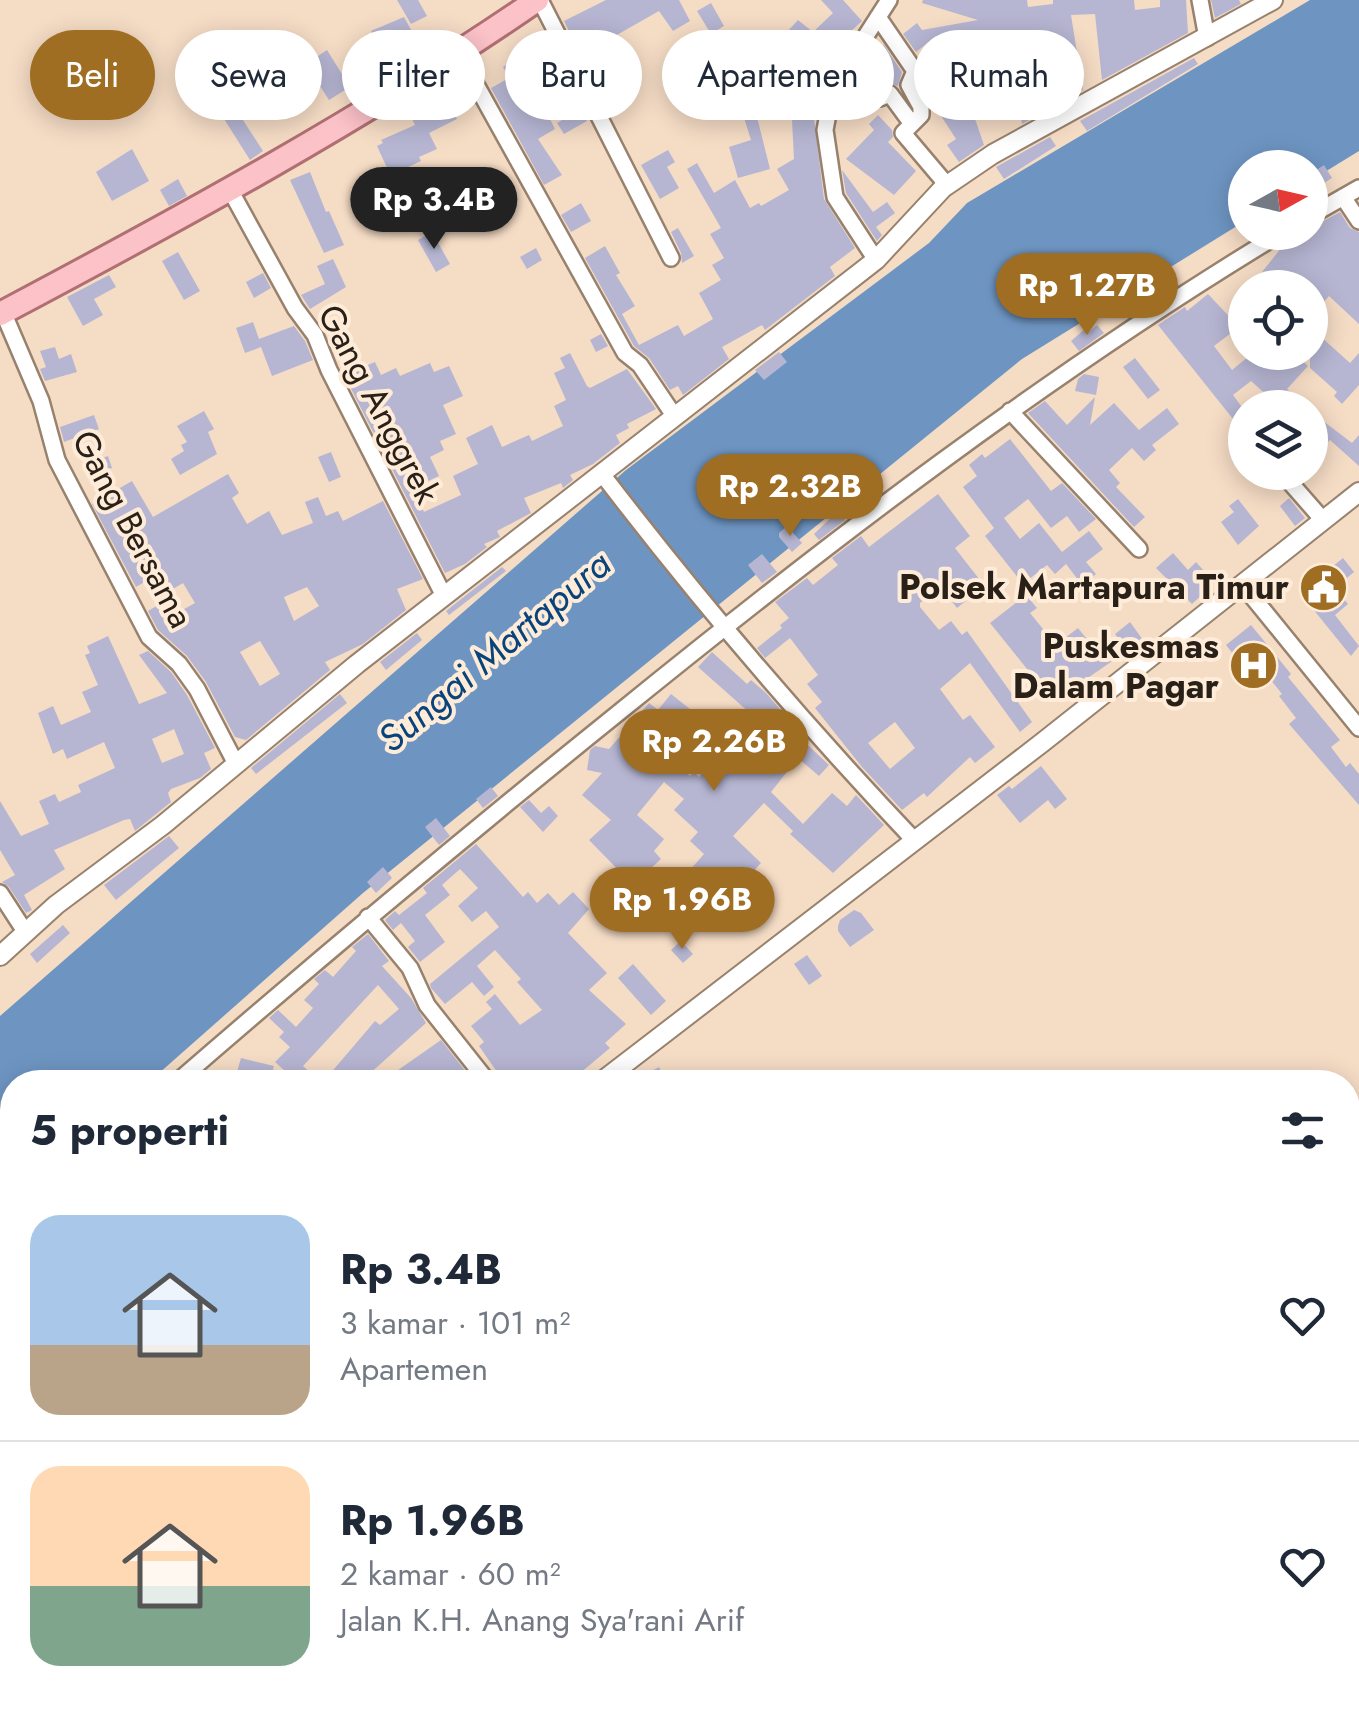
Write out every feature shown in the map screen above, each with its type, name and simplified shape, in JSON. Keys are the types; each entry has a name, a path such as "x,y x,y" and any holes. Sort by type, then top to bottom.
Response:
{"main road":[{"path":"485,36 539,0"},
{"path":"2,313 346,120"}],"street":[{"path":"539,0 671,258"},
{"path":"869,30 890,0"},
{"path":"1200,0 1207,38"},
{"path":"0,956 83,883 163,824 235,762 444,596 605,478 876,260 945,186 994,154 1274,0"},
{"path":"878,17 915,71 909,85 922,111 903,134 945,186"},
{"path":"894,99 912,124"},
{"path":"485,101 625,354 640,365 675,418"},
{"path":"826,120 828,168 834,197 876,260"},
{"name":"Gang Anggrek","path":"229,188 315,335 444,596"},
{"path":"1328,205 1359,188"},
{"path":"1343,196 1359,221"},
{"path":"204,1070 368,916 718,622 1010,411 1256,250"},
{"name":"Gang Bersama","path":"2,313 41,401 57,460 150,637 198,689 235,762"},
{"path":"1010,411 1139,549"},
{"path":"605,478 718,622 835,757 915,841"},
{"path":"1297,490 1323,520"},
{"path":"617,1070 1359,492"},
{"path":"1242,584 1359,728"},
{"path":"0,894 26,933"},
{"path":"368,916 410,968 427,1005 478,1070"}],"water":[{"name":"Sungai Martapura","path":"1310,0 1359,0 1359,151 1328,170 1328,150 1228,150 1228,232 1022,359 363,893 163,1070 0,1070 0,1016 626,470 929,243 967,203"}],"building":[{"path":"397,0 418,0 427,16 411,24"},
{"path":"606,0 679,0 690,21 672,30 659,11 626,30 568,30 564,21"},
{"path":"821,0 843,0 862,21 852,30 815,30 833,13"},
{"path":"1027,0 1028,7 1053,4 1053,0 1134,0 1135,10 1160,7 1160,0 1186,0 1188,33 1102,80 1095,14 1071,15 1073,30 922,30 978,20 922,3"},
{"path":"1211,0 1239,0 1241,4 1215,18"},
{"path":"711,3 724,26 709,30 697,11"},
{"path":"404,17 411,30 373,30"},
{"path":"798,20 810,30 789,30"},
{"path":"917,23 922,30 914,30 914,49 903,34"},
{"path":"327,50 342,74 342,92 329,100 322,89 322,53"},
{"path":"1194,58 1198,64 1087,131 1080,121"},
{"path":"894,60 902,72 898,86 894,85"},
{"path":"505,80 505,114 491,88"},
{"path":"225,120 243,120 263,151 250,160"},
{"path":"412,120 455,120 429,133 437,149 419,157 421,161 404,169 407,177 394,183 377,146 383,143 381,140 415,125"},
{"path":"508,120 550,120 555,129 538,139 562,175 544,185"},
{"path":"562,120 587,121 564,134 557,123"},
{"path":"745,120 758,120 770,169 738,178 729,147 751,140"},
{"path":"792,120 814,120 824,199 855,248 830,267 835,276 765,330 762,325 722,347 729,359 683,395 678,386 670,390 649,358 634,346 585,258 605,246 620,273 616,275 635,306 622,314 639,345 678,325 684,336 713,319 699,293 721,280 712,265 724,258 710,234 721,228 687,169 697,163 714,193 735,180 750,208 789,190 777,169 794,159"},
{"path":"883,120 892,130 893,137 888,142 916,171 894,195 846,159 874,130 869,124"},
{"path":"944,120 975,120 984,145 959,162 947,145 956,139"},
{"path":"1050,137 1056,146 1004,179 996,167"},
{"path":"132,149 149,181 112,201 96,172"},
{"path":"668,150 675,162 667,167 679,188 660,199 641,165"},
{"path":"842,170 873,212 887,202 895,213 876,227 882,235 877,241 846,193"},
{"path":"310,172 344,245 324,253 290,180"},
{"path":"178,179 187,196 169,206 160,190"},
{"path":"581,203 591,221 571,232 561,215"},
{"path":"1340,212 1350,228 1359,232 1359,324 1328,297 1328,270 1264,270 1280,250 1328,250 1328,218"},
{"path":"678,228 694,256 682,263 671,232"},
{"path":"432,232 450,264 436,272 418,240"},
{"path":"536,248 542,260 527,269 520,257"},
{"path":"178,252 200,291 184,300 162,261"},
{"path":"333,259 346,287 310,309 301,295 325,284 317,266"},
{"path":"263,273 271,288 254,298 246,282"},
{"path":"109,275 116,287 94,299 103,315 83,326 67,297"},
{"path":"1208,294 1228,315 1228,335 1214,346 1228,370 1304,370 1288,390 1261,390 1251,381 1239,390 1228,390 1228,413 1158,325 1185,307 1187,311"},
{"path":"253,322 259,339 294,326 313,360 272,376 261,347 245,353 236,328"},
{"path":"1097,325 1104,333 1079,351 1071,341 1086,328 1089,332"},
{"path":"601,334 608,346 596,352 590,340"},
{"path":"1328,343 1350,363 1359,353 1359,385 1342,404 1334,396 1337,392 1312,370 1328,370"},
{"path":"55,347 59,359 71,354 77,372 45,381 40,369 46,367 40,351"},
{"path":"779,352 787,362 764,380 755,370"},
{"path":"570,353 590,388 627,369 656,409 627,424 629,428 616,435 620,443 593,464 570,475 573,480 563,488 561,483 524,498 531,513 497,531 500,537 484,544 487,547 465,564 445,573 344,375 375,362 381,375 396,368 400,376 430,363 434,372 449,366 463,396 443,405 456,434 440,441 444,450 430,457 439,476 413,488 424,512 461,495 453,476 478,464 466,438 492,425 502,447 529,435 532,441 563,426 554,406 566,400 554,373 565,368 560,358"},
{"path":"1135,358 1160,390 1148,399 1123,367"},
{"path":"1084,374 1099,377 1096,395 1075,391"},
{"path":"1095,397 1090,425 1114,403 1139,430 1167,408 1179,424 1152,445 1156,450 1144,461 1132,448 1109,470 1120,483 1116,487 1145,517 1134,527 1028,413 1045,401 1067,425"},
{"path":"204,411 214,429 208,432 217,454 180,475 171,459 184,451 181,445 187,442 177,426"},
{"path":"94,415 99,429 64,442 60,427"},
{"path":"1328,425 1352,443 1359,435 1359,466 1330,440"},
{"path":"1010,439 1051,491 1062,483 1096,519 1079,532 1067,516 1051,528 1028,499 1004,518 1020,539 1039,523 1062,552 1089,531 1103,549 1086,562 1096,574 1082,585 1066,564 1055,574 1047,565 1023,584 985,536 994,528 963,487 977,476 969,465"},
{"path":"331,452 341,477 329,482 318,457"},
{"path":"108,456 112,468 93,475 89,463"},
{"path":"228,474 239,493 232,498 247,524 269,511 282,535 313,523 305,502 318,497 326,516 338,511 343,521 383,501 423,579 397,589 406,610 363,644 325,662 330,670 246,740 235,737 206,682 187,656 158,630 148,611 160,604 168,618 195,603 183,583 168,592 158,574 136,587 92,504 132,481 153,517","holes":["307,587 319,606 294,621 284,597","260,641 280,674 260,686 240,652"]},
{"path":"938,494 970,536 955,548 990,593 978,602 973,595 957,608 940,586 920,607 939,630 951,621 962,635 967,631 1032,722 1020,732 970,663 940,689 963,720 970,715 995,747 975,763 970,757 927,797 924,793 902,810 815,708 822,702 807,684 818,675 790,638 765,658 757,648 789,618 775,602 807,578 813,585 838,565 832,558 861,536 869,547","holes":["895,722 915,748 890,769 868,743"]},
{"path":"1289,498 1305,518 1295,526 1280,506"},
{"path":"1238,499 1259,526 1238,545 1221,522 1234,512 1229,506"},
{"path":"838,511 845,520 819,540 814,534"},
{"path":"787,526 802,543 792,552 779,537"},
{"path":"1173,553 1188,570 1196,562 1215,583 1192,604 1156,568"},
{"path":"762,554 777,572 762,583 748,565"},
{"path":"1343,558 1354,572 1335,588 1348,604 1335,615 1359,646 1351,656 1300,593"},
{"path":"502,567 506,571 449,615 446,611"},
{"path":"1026,595 1037,608 1030,613 1056,645 1078,628 1099,654 1119,639 1115,634 1130,622 1143,640 1076,686 1069,678 1048,695 990,623"},
{"path":"1251,625 1340,740 1331,747 1346,767 1350,763 1359,774 1359,805 1289,724 1296,718 1247,650 1237,659 1226,645"},
{"path":"417,633 422,640 386,670 380,662"},
{"path":"108,636 139,704 167,693 139,655 148,651 171,672 215,748 204,753 211,769 200,778 171,789 171,802 135,831 130,819 124,820 54,850 65,869 24,895 32,910 26,913 2,882 15,875 0,850 0,801 21,836 49,824 39,801 55,794 59,802 81,792 78,785 115,768 104,742 67,759 63,749 53,754 38,713 53,706 61,725 91,712 82,692 98,685 85,655 90,653 87,646","holes":["174,729 184,754 162,763 152,739"]},
{"path":"712,652 747,684 751,680 785,715 781,720 829,765 819,776 798,758 771,792 803,824 832,793 847,806 856,795 884,825 833,873 790,834 793,831 764,803 733,836 761,863 745,880 752,886 749,889 772,910 763,921 756,915 745,927 689,871 704,854 690,841 698,832 674,810 684,799 664,782 637,815 664,839 654,851 661,859 633,885 589,840 611,820 582,795 602,773 587,770 590,750 595,746 609,749 649,703 658,710 671,694 738,747 742,743 754,753 757,749 772,761 786,745 698,667","holes":["687,726 693,731 695,728 723,751 699,777 694,772 690,776 663,752"]},
{"path":"340,694 347,703 256,774 251,768"},
{"path":"1041,766 1067,799 1055,809 1048,800 1020,823 997,795 1009,786 1012,789"},
{"path":"491,787 498,796 483,808 476,799"},
{"path":"529,800 541,813 549,806 558,816 543,832 520,807"},
{"path":"436,818 450,836 439,845 425,827"},
{"path":"169,836 179,848 116,900 104,885"},
{"path":"476,844 523,897 528,892 537,903 548,893 559,905 573,892 589,909 568,933 607,973 589,990 626,1024 605,1043 610,1048 584,1070 496,1070 479,1046 484,1042 471,1026 492,1009 486,1002 495,994 520,1025 542,1010 495,950 477,966 494,987 484,996 472,982 445,1004 430,984 499,927 486,911 472,922 458,906 478,888 460,869 442,885 450,895 425,915 445,942 420,962 408,947 415,941 401,923 393,930 385,920 395,911 399,915 427,893 423,888"},
{"path":"383,867 392,878 376,893 367,882"},
{"path":"854,910 874,930 850,947 838,926"},
{"path":"63,925 70,933 37,963 30,954"},
{"path":"368,934 389,961 382,966 411,998 426,1023 374,1070 333,1070 375,1021 380,1025 399,1009 378,985 303,1066 308,1070 284,1070 275,1062 290,1047 279,1037 284,1032 269,1018 278,1010 296,1027 313,1008 304,1000 319,984 314,979 325,970 333,977 356,951 352,947"},
{"path":"681,941 693,954 683,963 671,950"},
{"path":"807,955 822,976 809,985 794,964"},
{"path":"633,964 666,1001 651,1015 618,978"},
{"path":"441,1040 465,1070 398,1070"},
{"path":"241,1058 274,1066 273,1070 238,1070"}],"place":[{"name":"Polsek Martapura Timur","path":"1324,587"},
{"name":"Puskesmas Dalam Pagar","path":"1254,666"}]}
